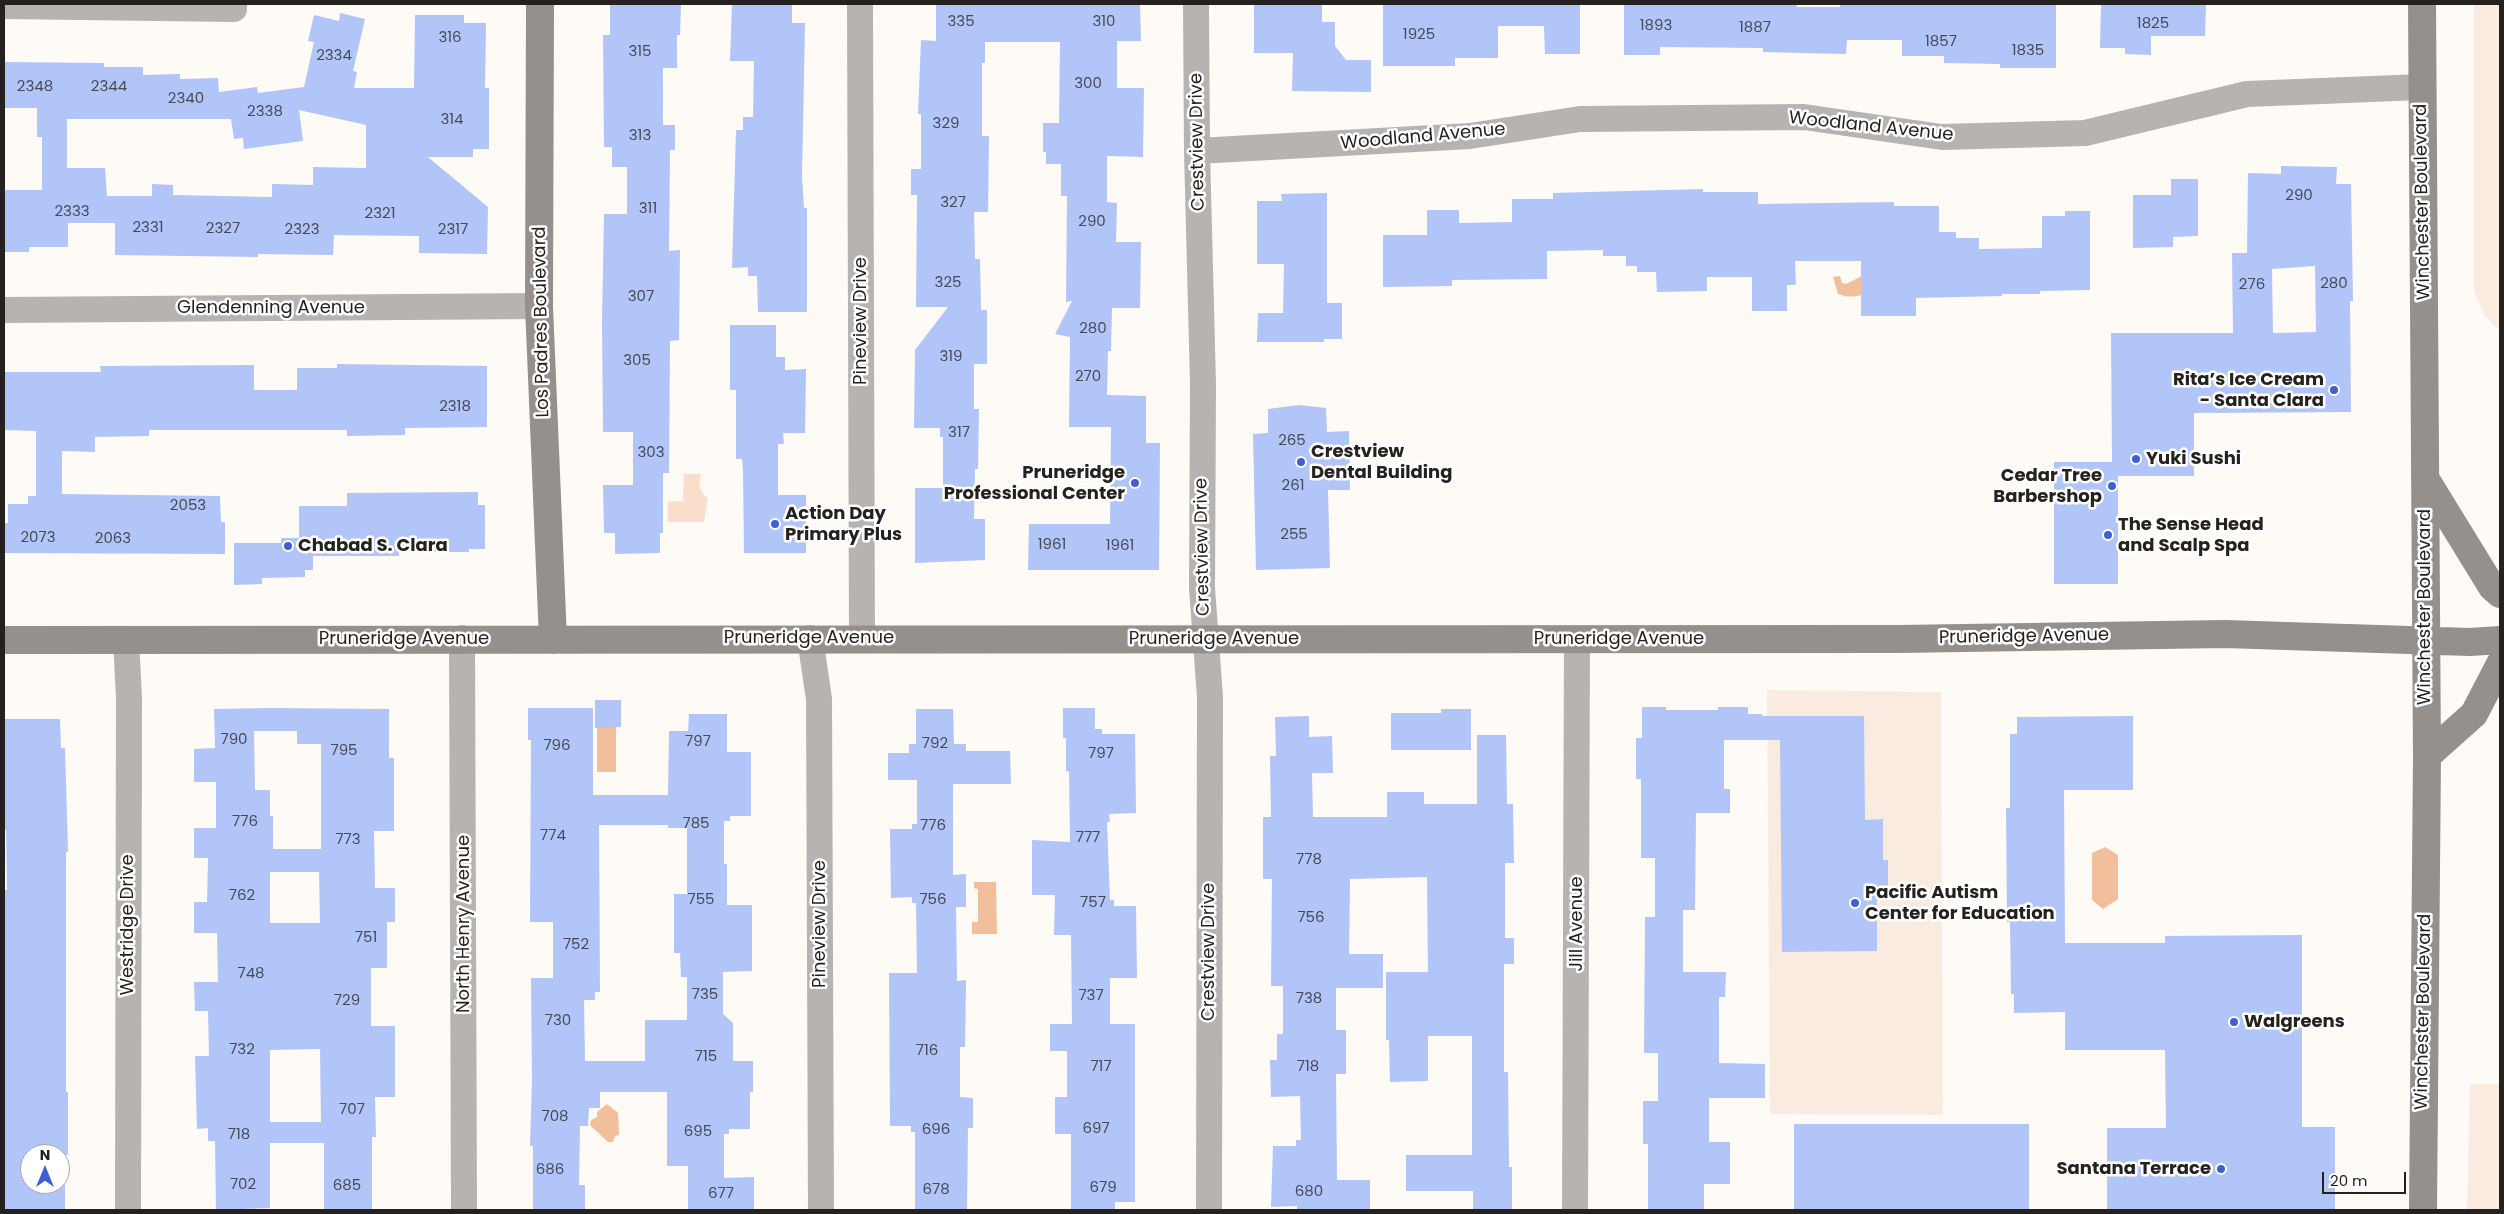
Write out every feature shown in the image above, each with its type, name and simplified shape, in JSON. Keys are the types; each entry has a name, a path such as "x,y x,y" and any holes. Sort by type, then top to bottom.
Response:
{"main road":[{"name":"Los Padres Boulevard","path":"540,4 539,306 554,640"},
{"name":"Winchester Boulevard","path":"2422,4 2421,87 2427,756 2423,1210"},
{"path":"2425,478 2492,587 2500,594"},
{"name":"Pruneridge Avenue","path":"4,640 462,638 554,640 810,638 1898,639 2224,634 2425,640 2500,640"},
{"path":"2427,756 2474,714 2500,664"}],"street":[{"name":"Pineview Drive","path":"860,4 862,638"},
{"name":"Crestview Drive","path":"1196,4 1197,151 1203,384 1202,588 1210,697 1209,1210"},
{"path":"4,6 234,6"},
{"name":"Woodland Avenue","path":"1197,151 1470,136 1580,119 1804,117 1942,137 2085,133 2247,94 2421,87"},
{"name":"Glendenning Avenue","path":"4,310 539,306"},
{"name":"North Henry Avenue","path":"462,638 464,1210"},
{"name":"Pineview Drive","path":"810,638 819,699 821,1210"},
{"name":"Westridge Drive","path":"126,639 128,698 128,1210"},
{"name":"Jill Avenue","path":"1575,1210 1577,639"}],"shaded area":[{"path":"2474,4 2500,4 2500,331 2484,315 2474,291"},
{"path":"1864,275 1869,293 1853,296 1838,294 1833,277 1840,276 1842,283 1846,284"},
{"path":"684,474 701,474 700,488 702,493 708,498 704,522 668,522 668,502 683,501"},
{"name":"Pacific Autism Center for Education","path":"1767,690 1941,692 1943,1115 1770,1114"},
{"path":"597,726 616,726 616,772 597,772"},
{"path":"2105,847 2118,855 2118,899 2103,909 2092,900 2092,853"},
{"path":"974,882 996,882 997,934 972,934 972,922 978,922 978,889 974,888"},
{"path":"2470,1084 2500,1084 2500,1210 2467,1210"},
{"path":"607,1104 618,1113 619,1135 615,1136 613,1142 608,1142 590,1125 591,1120 597,1117 597,1112"}],"building":[{"path":"610,4 681,4 680,35 677,35 677,68 663,68 663,125 675,125 675,150 670,150 669,251 680,250 679,340 670,341 669,473 663,473 663,533 660,533 660,553 615,554 615,533 604,533 603,485 633,485 633,432 603,432 602,320 604,214 627,214 627,167 612,167 612,147 604,147 603,35 610,35"},
{"path":"732,4 792,4 792,23 805,23 802,177 804,208 807,208 807,312 758,312 757,276 748,276 748,267 732,268 736,130 743,130 743,117 753,117 754,61 730,61"},
{"path":"936,4 1140,4 1141,41 1117,41 1117,88 1144,88 1143,157 1107,156 1107,202 1117,203 1116,242 1141,242 1140,308 1112,308 1111,351 1108,351 1107,395 1146,396 1146,443 1160,443 1159,570 1028,570 1029,524 1110,524 1111,427 1069,427 1070,337 1055,334 1072,301 1066,302 1067,196 1061,196 1061,164 1046,164 1046,152 1043,152 1043,123 1059,123 1060,42 985,42 985,63 982,63 982,136 989,136 988,212 974,212 975,259 980,259 981,310 987,310 987,364 974,364 974,409 979,409 978,469 975,469 974,519 985,519 985,560 915,563 915,488 943,488 943,437 940,437 940,428 914,428 915,350 948,307 916,307 917,195 911,195 911,169 921,169 921,114 918,114 921,40 936,41"},
{"path":"1254,4 1322,4 1322,22 1335,22 1335,46 1346,60 1371,60 1371,92 1292,91 1293,53 1254,53"},
{"path":"1383,4 1580,4 1580,54 1545,54 1544,26 1498,26 1498,58 1455,58 1455,66 1383,66"},
{"path":"1624,4 1797,4 1797,7 1840,7 1840,4 2056,4 2056,68 2000,68 2000,64 1944,63 1944,56 1902,56 1902,40 1847,40 1846,54 1763,52 1763,48 1660,47 1660,55 1624,55"},
{"path":"2206,4 2205,36 2151,36 2151,55 2125,54 2125,48 2100,48 2101,5"},
{"path":"340,13 365,19 353,71 357,72 354,88 414,88 415,15 464,15 464,23 486,23 485,88 489,88 489,149 473,149 473,157 428,157 488,207 487,254 419,253 419,236 334,235 333,255 258,254 258,257 115,255 115,223 68,223 68,247 29,247 29,252 4,252 4,190 42,190 42,137 37,137 37,108 4,108 4,62 104,63 104,67 143,67 143,75 180,74 180,79 218,78 219,92 257,87 258,93 304,87 314,42 308,41 314,15 339,21","holes":["299,110 366,125 366,168 313,167 313,185 272,184 272,197 173,195 173,185 152,184 152,196 107,196 105,168 67,168 67,119 231,119 234,139 243,138 244,149 303,141"]},
{"path":"2281,166 2337,167 2336,184 2351,184 2353,301 2350,301 2351,412 2194,413 2194,476 2118,476 2118,584 2054,584 2054,462 2112,462 2111,333 2233,333 2232,253 2247,253 2248,173 2281,174","holes":["2315,266 2316,332 2273,333 2272,269"]},
{"path":"2171,179 2198,179 2198,236 2173,237 2173,247 2133,248 2133,195 2171,195"},
{"path":"1703,189 1703,192 1758,192 1758,204 1894,202 1894,206 1939,206 1939,232 1956,232 1956,238 1979,238 1979,249 2042,248 2042,216 2065,216 2065,211 2090,211 2090,290 2040,291 2040,294 2002,294 2002,296 1916,298 1916,316 1861,316 1861,261 1795,261 1796,285 1787,285 1787,311 1752,311 1752,277 1707,277 1707,291 1657,292 1656,272 1637,272 1637,266 1626,266 1626,256 1603,256 1603,250 1547,251 1547,279 1452,280 1452,286 1383,287 1383,235 1427,235 1427,210 1459,210 1459,223 1512,222 1512,199 1553,199 1553,193"},
{"path":"1327,193 1327,303 1342,303 1342,339 1324,339 1324,342 1257,342 1258,313 1283,313 1284,264 1257,264 1257,201 1282,201 1281,194"},
{"path":"730,325 776,325 776,357 785,357 785,370 806,369 805,433 783,433 784,444 778,444 778,495 806,495 806,553 744,553 743,471 742,459 736,459 736,390 730,390"},
{"path":"337,364 487,366 487,427 405,428 405,435 347,436 347,430 149,430 149,436 95,437 95,452 62,451 62,494 220,496 221,522 225,522 225,554 4,553 4,523 8,523 8,504 28,504 28,496 36,496 36,431 4,430 4,372 101,372 100,366 254,365 254,390 297,390 297,368 337,368"},
{"name":"Crestview Dental Building","path":"1299,405 1326,408 1327,432 1349,431 1350,490 1328,490 1330,568 1256,570 1253,434 1268,433 1268,409"},
{"path":"478,492 478,505 485,505 485,549 469,549 469,552 399,552 399,556 313,556 313,570 305,570 305,577 262,578 262,584 234,585 234,543 281,543 281,538 299,538 299,506 347,506 347,493"},
{"path":"595,700 621,700 621,727 595,728"},
{"path":"1642,707 1666,707 1666,710 1718,710 1718,707 1748,707 1748,714 1762,714 1762,716 1864,716 1865,820 1883,819 1883,860 1888,860 1888,891 1877,891 1877,951 1782,952 1780,740 1724,740 1724,789 1730,789 1730,813 1696,813 1695,910 1683,910 1683,972 1726,972 1725,997 1719,997 1719,1063 1765,1064 1765,1098 1709,1098 1709,1142 1730,1142 1730,1184 1704,1184 1704,1210 1648,1210 1648,1144 1643,1144 1643,1101 1658,1101 1658,1053 1644,1053 1645,917 1655,917 1655,858 1641,858 1641,779 1636,779 1636,738 1642,738"},
{"path":"528,708 593,708 593,795 668,795 669,731 688,731 689,714 727,714 727,752 751,752 751,816 730,816 730,821 724,821 724,864 727,864 727,905 752,905 752,971 723,972 723,1014 733,1023 733,1061 753,1061 753,1092 750,1092 750,1129 729,1129 729,1134 724,1134 724,1178 754,1177 754,1210 688,1210 688,1166 667,1166 667,1092 600,1092 600,1108 589,1108 588,1126 580,1126 579,1185 585,1185 585,1210 533,1210 533,1146 530,1146 532,1079 531,978 553,978 553,922 530,922 531,740 528,740","holes":["599,825 668,825 668,828 687,828 687,894 674,894 674,953 680,953 681,977 687,977 687,1020 645,1020 645,1061 585,1061 584,1000 595,1000 595,992 600,992"]},
{"path":"1063,708 1095,708 1095,729 1102,729 1102,734 1135,734 1136,813 1109,814 1110,822 1107,822 1110,900 1114,900 1114,906 1136,906 1137,978 1110,978 1110,1024 1135,1024 1135,1202 1115,1202 1115,1210 1071,1210 1071,1134 1055,1134 1055,1097 1067,1097 1067,1051 1050,1051 1050,1024 1072,1024 1071,935 1054,935 1055,895 1032,895 1032,840 1070,842 1069,771 1066,771 1066,738 1063,738"},
{"path":"214,709 389,709 389,758 394,758 394,831 374,831 375,888 395,888 395,922 387,922 387,968 371,968 371,1026 395,1026 395,1097 375,1097 376,1137 372,1137 372,1210 324,1210 324,1143 270,1143 270,1208 216,1210 215,1141 208,1141 208,1128 197,1129 195,1056 209,1056 208,1011 195,1011 194,982 218,982 217,933 194,933 194,902 207,902 208,858 194,858 194,828 216,828 216,782 194,782 194,749 215,748","holes":["254,731 297,731 297,744 321,744 321,849 273,849 273,816 270,816 270,790 255,790","270,872 319,872 320,923 270,923","320,1049 321,1122 270,1122 270,1050"]},
{"path":"916,709 953,709 954,744 966,744 966,751 1010,751 1011,784 953,784 953,875 966,874 966,907 956,907 957,981 966,980 965,1047 960,1047 960,1097 973,1098 973,1128 968,1128 967,1210 915,1210 915,1132 911,1132 911,1126 890,1126 889,973 917,973 916,903 912,903 912,897 891,898 890,829 912,829 912,824 917,824 917,780 888,780 888,753 909,753 909,744 916,744"},
{"path":"1441,709 1471,709 1471,750 1391,750 1391,713 1441,713"},
{"path":"1309,716 1309,737 1332,736 1333,773 1312,773 1313,817 1387,817 1387,792 1424,792 1424,804 1477,804 1477,735 1506,735 1507,804 1513,804 1514,863 1505,863 1505,938 1514,938 1514,964 1504,964 1504,1072 1508,1072 1509,1167 1512,1167 1512,1210 1473,1210 1473,1191 1406,1191 1406,1155 1472,1155 1472,1036 1428,1036 1428,1081 1390,1082 1389,1040 1386,1040 1386,972 1428,972 1427,877 1350,879 1349,954 1383,954 1383,988 1336,988 1336,1030 1346,1030 1346,1074 1336,1074 1337,1180 1370,1180 1370,1210 1297,1210 1297,1206 1271,1207 1273,1146 1296,1146 1296,1140 1301,1140 1300,1096 1271,1097 1270,1060 1277,1060 1277,1034 1283,1034 1283,986 1271,986 1272,879 1263,879 1263,817 1271,817 1270,756 1276,756 1275,717"},
{"path":"2133,716 2133,790 2064,790 2065,943 2165,943 2165,936 2302,935 2302,1127 2335,1127 2335,1210 2107,1210 2107,1128 2166,1128 2165,1050 2065,1050 2065,1012 2014,1013 2014,994 2011,994 2010,922 2007,922 2006,808 2010,808 2010,734 2017,734 2017,717"},
{"path":"4,719 60,719 61,748 65,748 68,852 66,852 66,1092 68,1092 68,1144 20,1144 20,1194 65,1194 65,1210 4,1210 4,890 7,890 6,830 4,830"},
{"path":"1794,1124 2029,1124 2029,1210 1794,1210"}],"place":[{"name":"Rita’s Ice Cream - Santa Clara","path":"2334,390"},
{"name":"Yuki Sushi","path":"2136,459"},
{"name":"Crestview Dental Building","path":"1301,462"},
{"name":"Pruneridge Professional Center","path":"1135,483"},
{"name":"Cedar Tree Barbershop","path":"2112,486"},
{"name":"Action Day Primary Plus","path":"775,524"},
{"name":"The Sense Head and Scalp Spa","path":"2108,535"},
{"name":"Chabad S. Clara","path":"288,546"},
{"name":"Pacific Autism Center for Education","path":"1855,903"},
{"name":"Walgreens","path":"2234,1022"},
{"name":"Santana Terrace","path":"2221,1169"}]}
